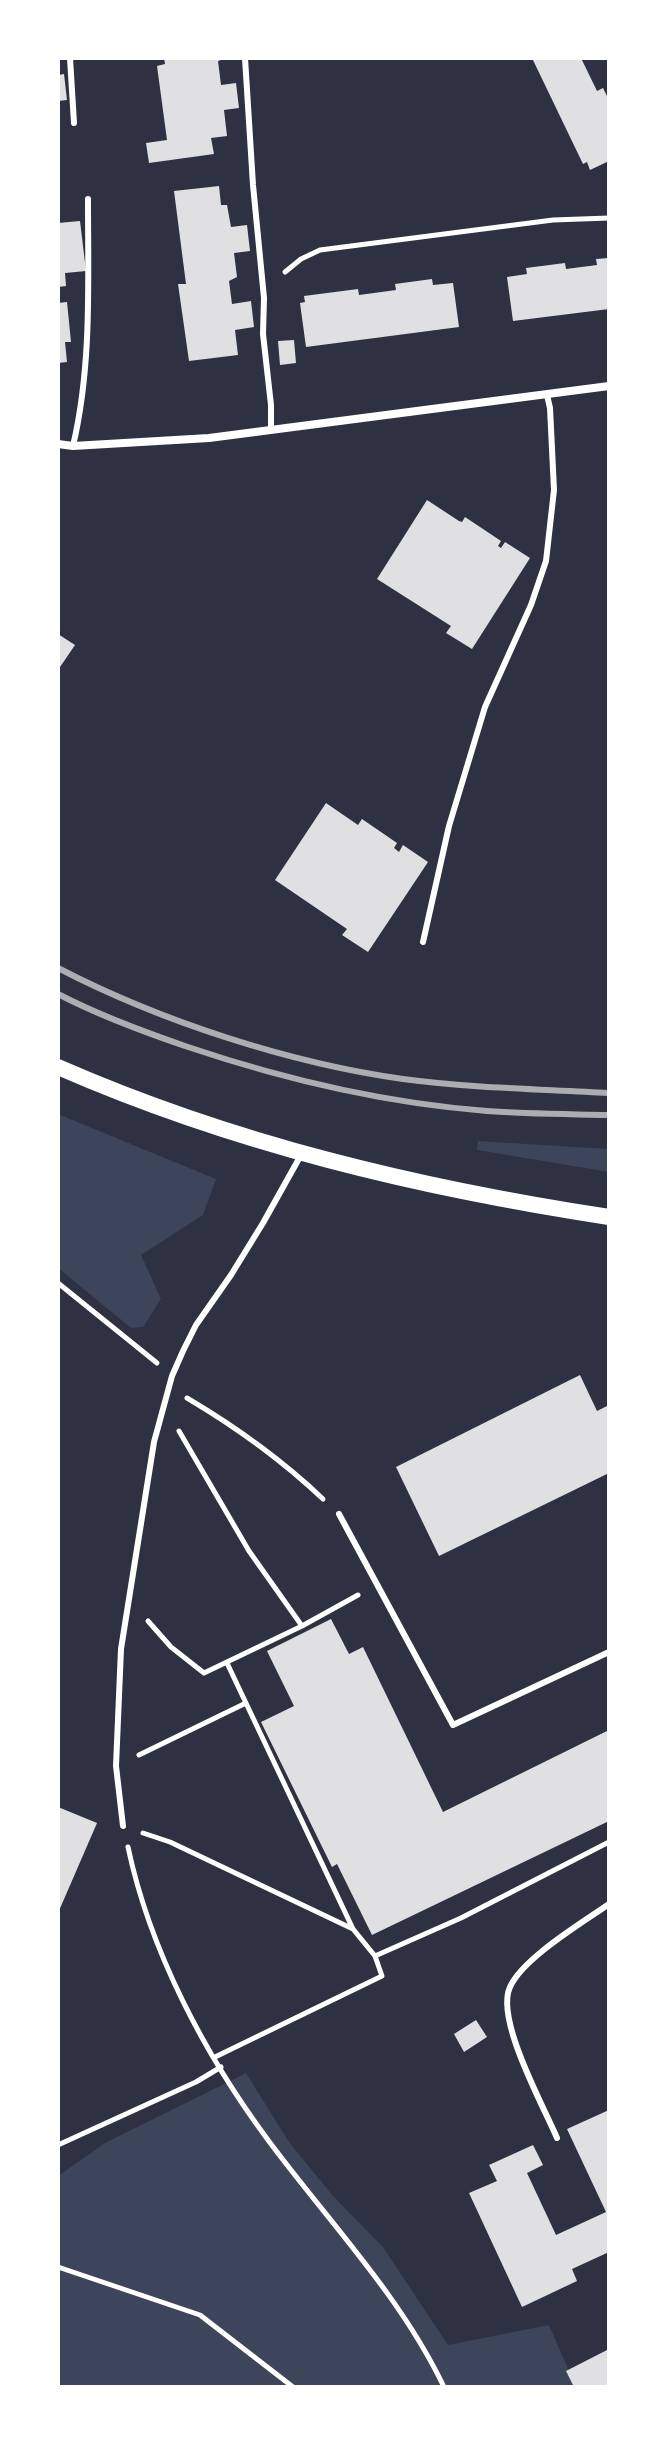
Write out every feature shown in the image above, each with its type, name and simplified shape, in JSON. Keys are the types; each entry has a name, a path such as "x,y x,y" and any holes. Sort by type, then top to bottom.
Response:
{"main road":[{"path":"58,1067 183,1117 302,1154 448,1189 609,1217"}],"street":[{"path":"58,444 73,446 209,438 609,386"}],"lane":[{"path":"70,58 74,123"},
{"path":"245,58 271,429"},
{"path":"73,446 87,363 88,199"},
{"path":"423,942 449,826 485,707 526,619 546,561 554,490 547,395"},
{"path":"123,1826 116,1766 121,1649 154,1442 165,1400 172,1376 196,1325 231,1275 302,1154"},
{"path":"339,1514 453,1725 609,1652"},
{"path":"557,2138 511,2034 506,2009 509,1988 530,1962 609,1904"}],"path":[{"path":"264,298 284,273 301,259 320,250 553,220 609,218"},
{"path":"58,1283 172,1376"},
{"path":"169,1388 218,1416 277,1458 339,1514"},
{"path":"165,1400 223,1509 302,1626"},
{"path":"131,1597 151,1625 189,1663 204,1673 302,1626 377,1584"},
{"path":"215,2057 382,1976 375,1956 353,1929 227,1663"},
{"path":"116,1766 209,1724 246,1703"},
{"path":"123,1826 170,1842 353,1929"},
{"path":"123,1826 140,1893 156,1938 175,1983 215,2057 266,2138 362,2259 405,2320 444,2387"},
{"path":"375,1956 461,1918 609,1842"},
{"path":"58,2145 196,2082 221,2067"},
{"path":"58,2267 200,2315 293,2387"}],"shaded area":[{"path":"58,1114 216,1179 203,1215 141,1255 161,1299 143,1327 131,1328 58,1268"},
{"path":"478,1141 609,1149 609,1172 477,1150"},
{"path":"246,2073 289,2142 333,2196 383,2247 448,2345 549,2325 576,2387 58,2387 58,2176 105,2143"}],"building":[{"path":"164,58 228,58 218,61 221,85 236,83 239,108 224,110 227,136 211,138 214,154 149,163 146,143 167,140 157,66 165,64"},
{"path":"532,58 581,58 597,91 603,88 609,100 609,161 590,170 587,162 583,164"},
{"path":"64,74 67,100 58,101 58,75"},
{"path":"219,186 221,205 227,205 231,227 247,225 250,251 234,253 237,277 229,281 232,304 251,301 254,327 235,330 238,355 189,361 178,284 186,284 174,191"},
{"path":"80,221 86,271 65,273 66,286 58,287 58,223"},
{"path":"609,258 609,309 513,321 507,277 527,274 526,268 565,263 566,269 597,265 596,259"},
{"path":"432,279 433,285 453,283 459,327 306,347 300,303 305,302 304,296 358,289 359,295 396,290 395,284"},
{"path":"67,302 71,342 65,342 67,362 58,363 58,303"},
{"path":"294,340 296,363 280,365 278,341"},
{"path":"427,500 459,521 462,522 465,517 501,541 498,546 501,548 505,542 530,558 472,649 446,633 451,626 377,579"},
{"path":"58,634 75,645 58,670"},
{"path":"326,803 358,825 362,819 397,843 394,848 399,852 403,845 428,862 368,952 342,935 347,929 275,880"},
{"path":"580,1375 597,1411 609,1405 609,1473 439,1556 396,1467"},
{"path":"331,1619 349,1654 363,1647 443,1812 609,1730 609,1821 372,1935 337,1864 332,1867 261,1722 294,1706 267,1651"},
{"path":"58,1807 97,1823 58,1913"},
{"path":"476,2020 487,2037 464,2052 454,2034"},
{"path":"609,2110 609,2252 572,2269 577,2281 522,2307 469,2193 497,2181 489,2165 533,2145 543,2165 527,2173 556,2235 606,2212 567,2129"},
{"path":"609,2349 609,2387 574,2387 566,2371"}],"railway":[{"path":"58,968 182,1022 315,1062 429,1082 609,1093"},
{"path":"58,994 122,1023 188,1047 262,1070 336,1088 411,1102 487,1111 609,1115"}]}
